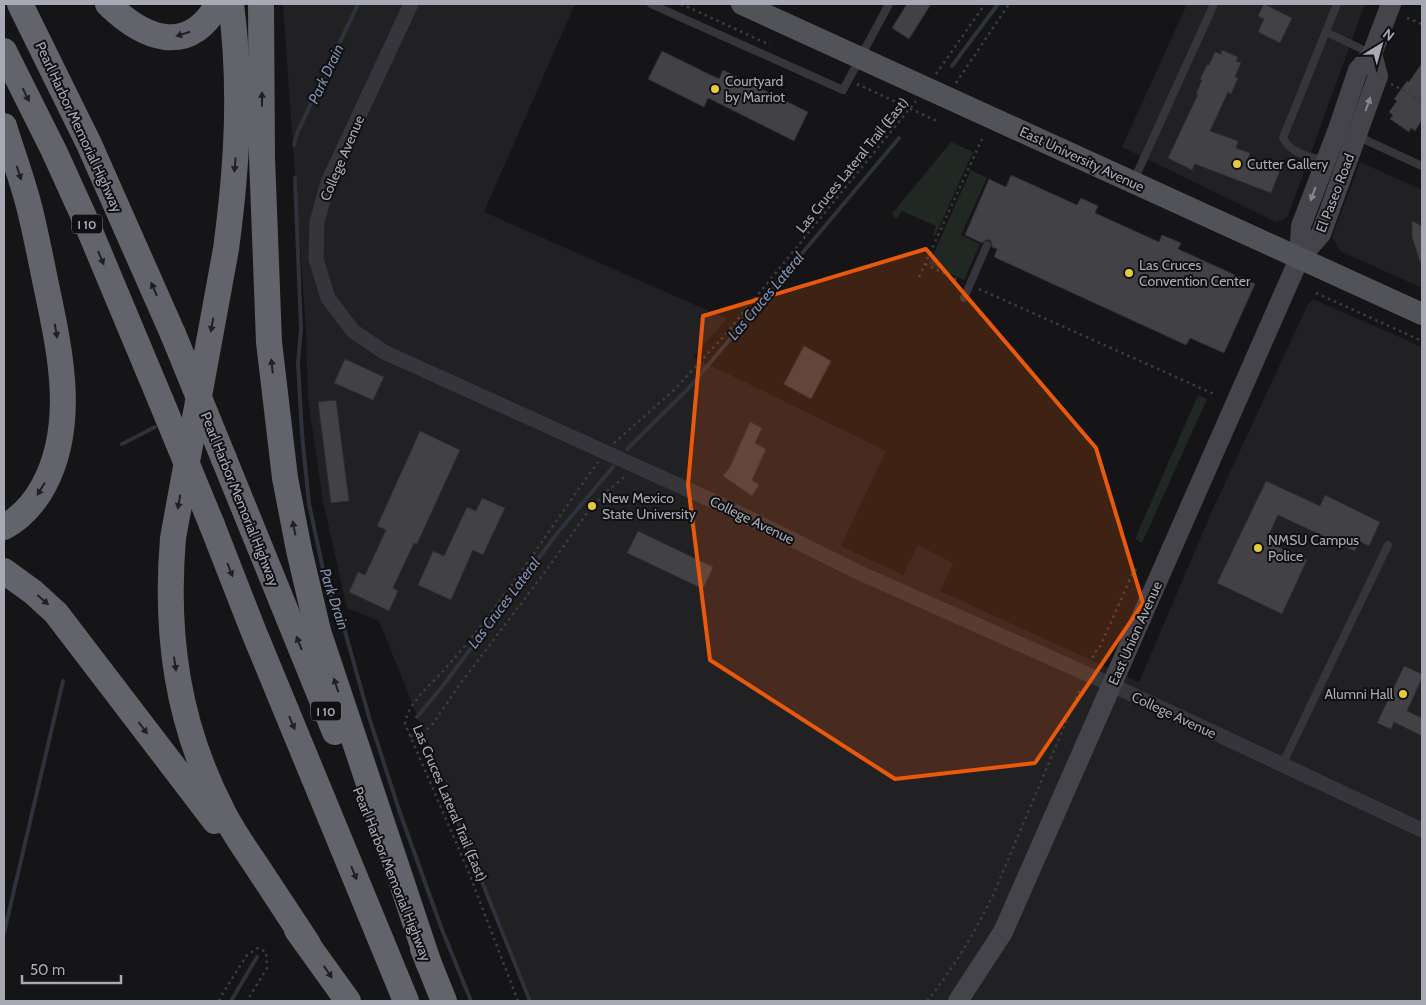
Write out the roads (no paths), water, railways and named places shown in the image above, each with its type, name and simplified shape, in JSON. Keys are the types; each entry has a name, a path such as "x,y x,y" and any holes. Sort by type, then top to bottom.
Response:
{"highway":[{"name":"Pearl Harbor Memorial Highway","path":"20,4 89,144 173,334 444,1001"},
{"path":"108,4 143,32 157,37 172,37 184,35 198,28 211,17 218,4"},
{"path":"231,4 237,72 238,114 235,169 226,249 173,538 171,630 178,687 195,748 208,782 240,841 348,1001"},
{"path":"261,5 262,157 269,342 286,486 318,631 429,964"},
{"name":"I 10","path":"4,51 54,151 84,217 406,1001"},
{"path":"4,126 33,222 55,328 63,396 63,418 60,439 56,459 50,474 31,505 19,517 4,527"},
{"path":"4,571 46,602 56,613 308,944"}],"main road":[{"name":"East University Avenue","path":"742,4 1422,314"}],"street":[{"name":"College Avenue","path":"411,4 328,182 317,222 316,259 328,298 353,332 384,352 722,505 860,573 1112,685 1422,830"},
{"name":"El Paseo Road","path":"1299,259 1301,226 1358,70 1372,54 1388,7"},
{"name":"El Paseo Road","path":"1299,259 1321,234 1378,76 1372,54"},
{"name":"East Union Avenue","path":"958,1001 1003,932 1299,259"}],"lane":[{"path":"651,4 843,90 889,4"},
{"path":"1133,182 1214,4"},
{"path":"1325,161 1287,147 1283,138 1337,4"},
{"path":"1326,32 1372,54"},
{"path":"1356,136 1422,166"},
{"path":"964,298 987,245"},
{"path":"1282,765 1388,544"}],"waterway":[{"name":"Park Drain","path":"294,145 298,131 358,4"},
{"name":"Las Cruces Lateral","path":"952,66 998,4"},
{"name":"Las Cruces Lateral","path":"627,449 688,389 899,138"},
{"name":"Park Drain","path":"295,178 301,329 298,363 302,434 309,504 326,583 344,628 369,717 399,810 441,927 471,1001"},
{"path":"122,444 155,427"},
{"name":"Las Cruces Lateral","path":"417,717 442,687 559,531 613,467"},
{"name":"Park Drain","path":"4,933 63,681"},
{"path":"458,822 530,1001"},
{"name":"Las Cruces Lateral","path":"231,1001 257,957"}],"place":[{"name":"Courtyard by Marriot","path":"715,89"},
{"name":"Cutter Gallery","path":"1237,164"},
{"name":"Las Cruces Convention Center","path":"1129,273"},
{"name":"New Mexico State University","path":"592,506"},
{"name":"NMSU Campus Police","path":"1258,548"},
{"name":"Alumni Hall","path":"1403,694"}]}
